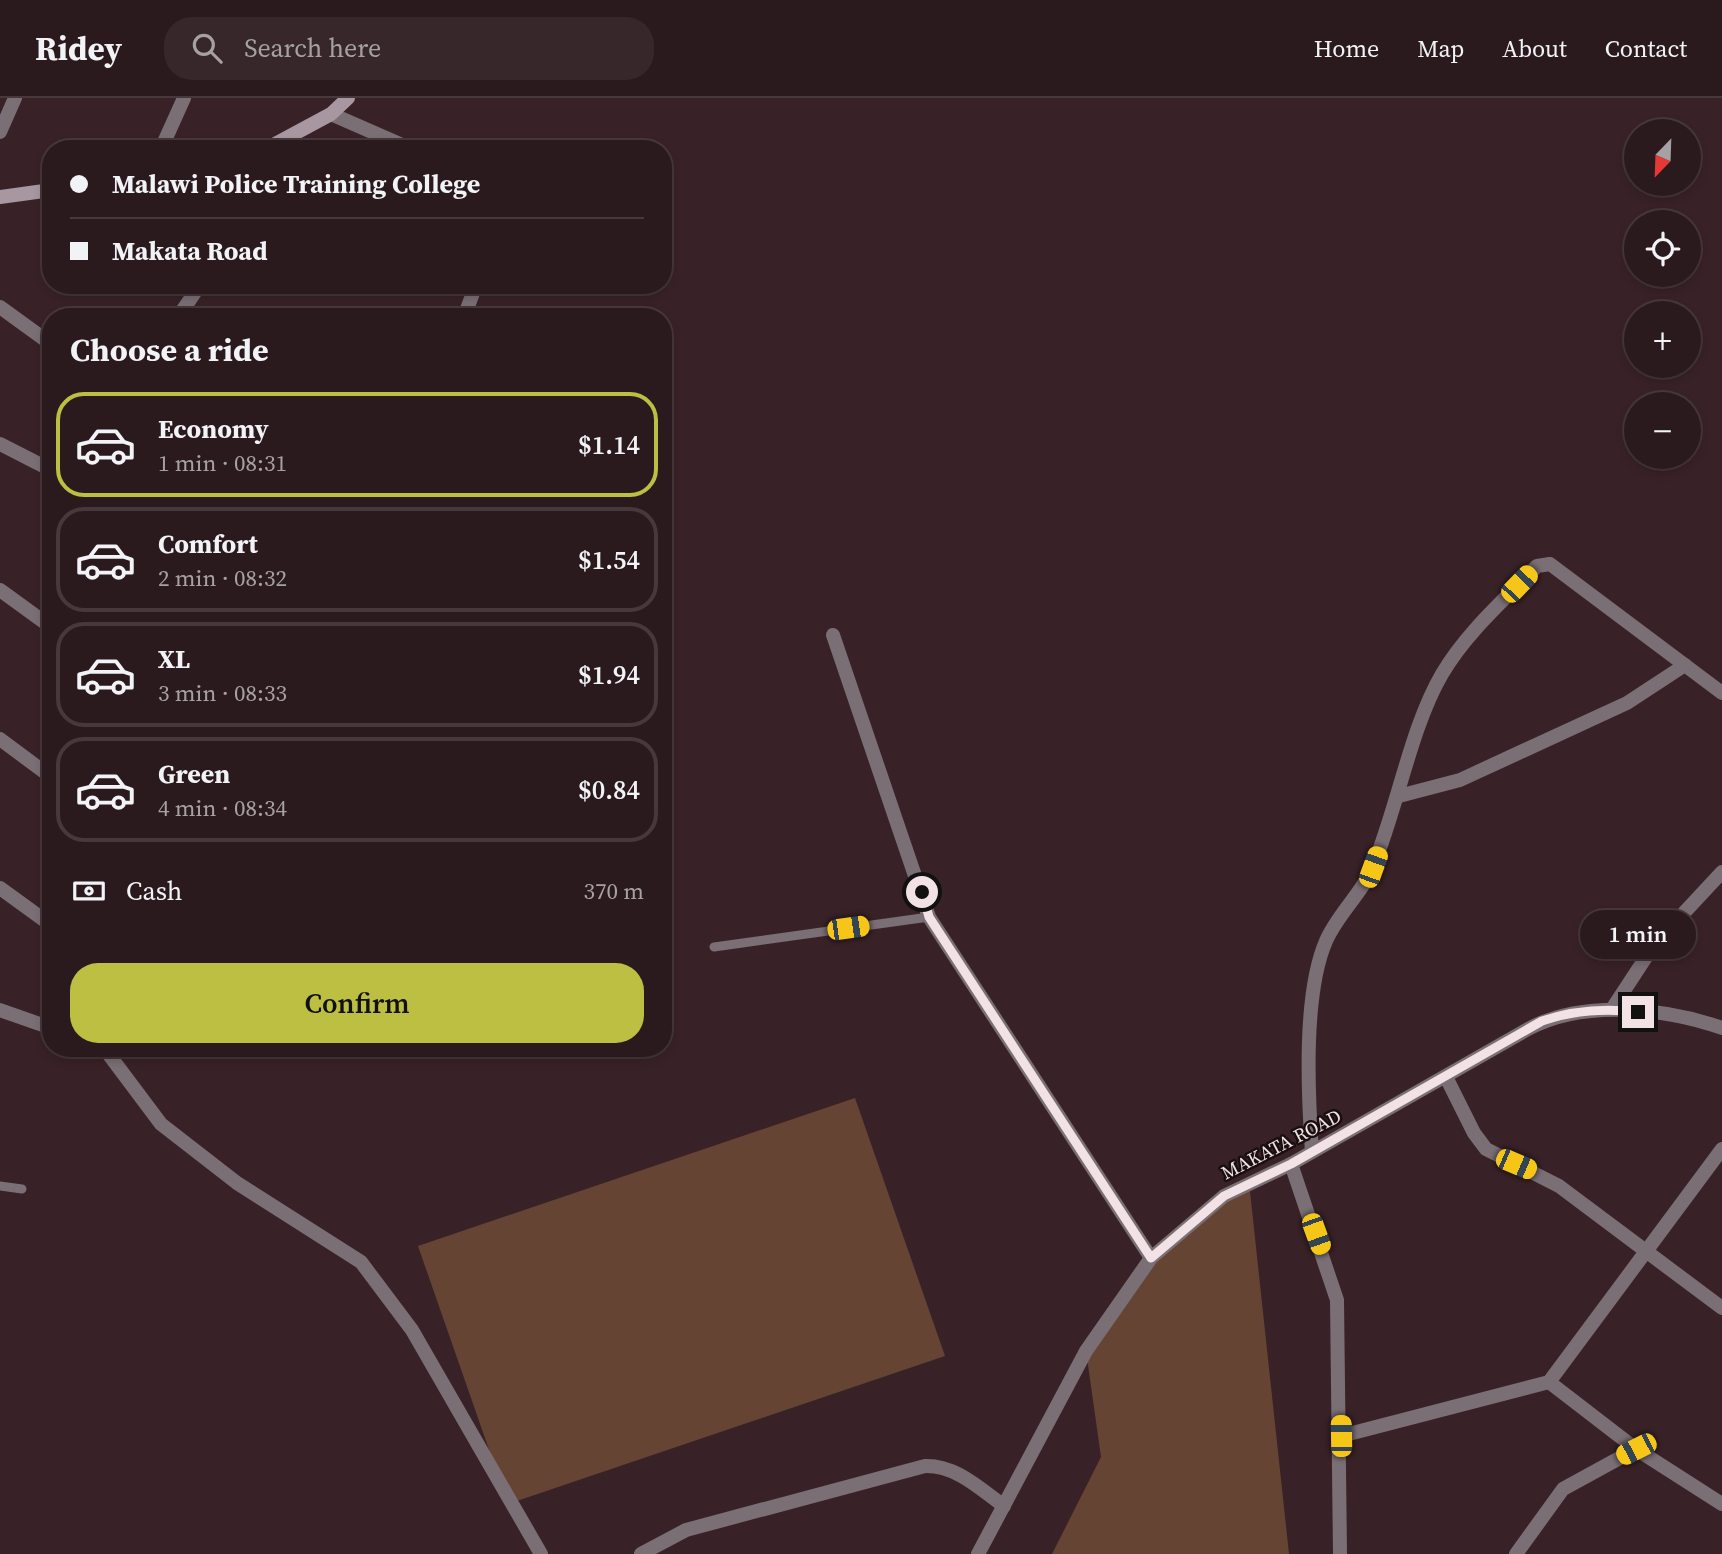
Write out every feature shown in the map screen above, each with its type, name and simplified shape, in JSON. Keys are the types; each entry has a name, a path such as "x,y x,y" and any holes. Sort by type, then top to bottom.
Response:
{"street":[{"path":"0,132 15,98"},
{"path":"165,140 184,98"},
{"path":"283,140 331,114 348,98"},
{"path":"331,114 390,140"},
{"path":"0,197 42,191"},
{"path":"0,307 42,337"},
{"path":"0,444 42,465"},
{"path":"1312,1152 1308,1075 1319,968 1326,941 1373,867 1399,796 1425,709 1442,674 1465,640 1536,566 1554,565 1722,692"},
{"path":"0,590 42,620"},
{"path":"833,635 929,917 1151,1258"},
{"path":"1399,796 1460,780 1627,703 1685,665"},
{"path":"0,739 42,770"},
{"path":"1612,1009 1654,946 1722,872"},
{"path":"0,888 42,918"},
{"name":"MAKATA ROAD","path":"978,1554 1086,1350 1151,1258 1224,1196 1291,1164 1542,1021 1576,1012 1612,1009 1690,1019 1722,1028"},
{"path":"0,1010 42,1025"},
{"path":"111,1057 161,1124 237,1182 361,1262 412,1331 541,1554"},
{"path":"1446,1077 1474,1133 1486,1149 1559,1186 1647,1249 1722,1308"},
{"path":"1341,1436 1549,1382 1722,1149"},
{"path":"1291,1164 1333,1281 1337,1300 1341,1436 1340,1554"},
{"path":"1549,1382 1636,1449 1722,1504"},
{"path":"1516,1554 1563,1489 1636,1449"},
{"path":"641,1554 685,1530 925,1466 948,1469 961,1475 1004,1506"}],"lane":[{"path":"714,947 929,917"},
{"path":"0,1186 22,1189"}],"shaded area":[{"path":"855,1098 945,1356 508,1504 418,1246"},
{"path":"1249,1182 1289,1554 1052,1554 1101,1457 1086,1351 1151,1258"}],"route":[{"path":"922,892 929,917 1151,1258 1224,1196 1291,1164 1542,1021 1576,1012 1612,1009 1638,1012"}]}
